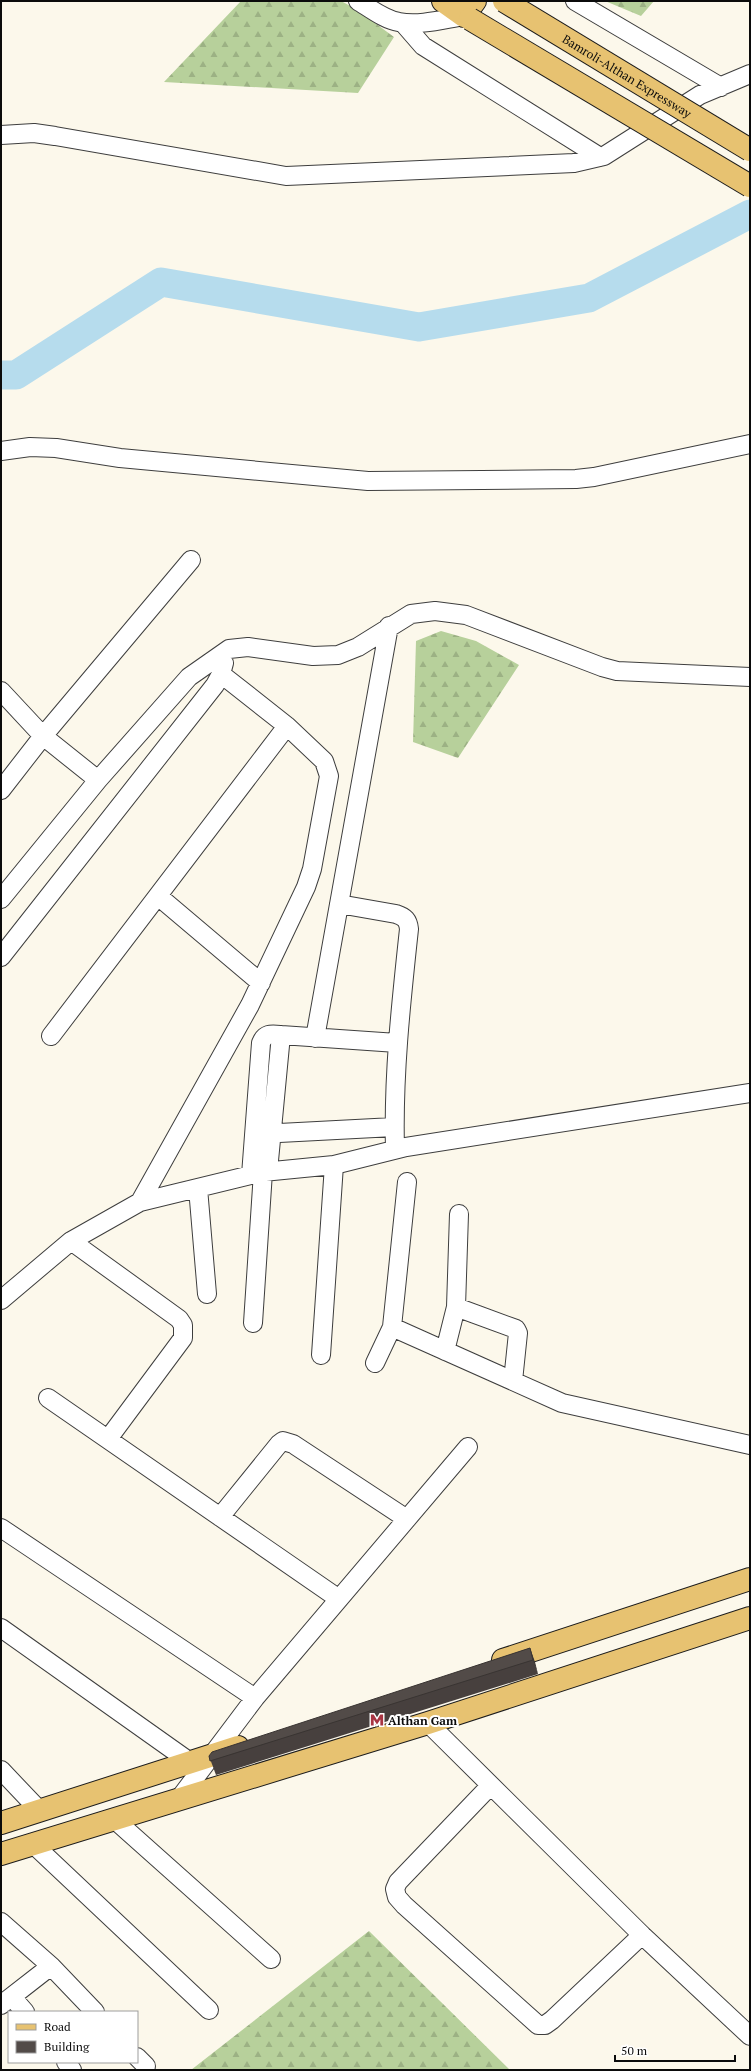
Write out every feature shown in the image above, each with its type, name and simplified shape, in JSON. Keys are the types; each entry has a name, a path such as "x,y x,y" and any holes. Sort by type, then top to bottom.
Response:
{"main road":[{"path":"436,1 470,12"},
{"path":"443,1 470,12 750,186"},
{"name":"Bamroli-Althan Expressway","path":"504,1 750,150"},
{"path":"480,1668 750,1579"},
{"path":"1,1854 428,1723 750,1618"},
{"path":"1,1823 256,1741"}],"street":[{"path":"358,1 386,18 413,24 470,12"},
{"path":"575,1 721,86"},
{"path":"403,23 423,46 600,157"},
{"path":"1,134 34,133 55,136 286,176 574,163 600,157 620,148 700,95 750,74"},
{"path":"1,451 30,447 56,448 120,458 368,481 417,481 582,478 750,444"},
{"path":"1,790 43,736 191,560"},
{"path":"1,899 98,780 189,677 229,648 248,647 313,656 338,655 358,647 410,614 435,610 451,611 466,615 602,668 617,671 750,677"},
{"path":"315,1038 389,626"},
{"path":"1,956 214,686 221,674 229,648"},
{"path":"140,1202 261,983 306,887 312,869 329,776 324,761 287,726 221,674"},
{"path":"1,691 43,736 98,780"},
{"path":"51,1036 287,726"},
{"path":"158,896 261,983"},
{"path":"339,904 396,914 403,916 408,922 409,929 397,1044 394,1126 395,1149"},
{"path":"253,1323 263,1133 261,1043 263,1037 268,1034 397,1044"},
{"path":"1,1300 71,1241 140,1202 261,1173 334,1165 395,1149 750,1093"},
{"path":"263,1133 394,1126"},
{"path":"321,1355 334,1165"},
{"path":"375,1363 392,1327 407,1182"},
{"path":"198,1188 208,1294"},
{"path":"446,1351 456,1307 460,1214"},
{"path":"71,1241 179,1319 183,1325 183,1338 108,1439"},
{"path":"456,1307 516,1329 518,1333 513,1381"},
{"path":"392,1327 562,1403 750,1445"},
{"path":"48,1398 339,1599"},
{"path":"220,1517 283,1441 293,1444 407,1519"},
{"path":"179,1799 255,1698 468,1447"},
{"path":"1,1528 255,1698"},
{"path":"1,1628 190,1762"},
{"path":"428,1723 642,1935 750,2036"},
{"path":"1,1770 39,1810"},
{"path":"490,1786 398,1882 394,1889 397,1898 404,1905 531,2021 538,2025 545,2025 552,2020 642,1935"},
{"path":"114,1819 271,1959"},
{"path":"33,1844 210,2010"},
{"path":"1,1922 51,1966 94,2011"},
{"path":"23,2011 6,2001 51,1966"}],"green space":[{"path":"241,1 341,1 356,9 394,37 358,93 164,82"},
{"path":"605,1 654,1 641,16"},
{"path":"441,631 476,641 519,665 458,758 413,742 416,641"},
{"path":"369,1931 510,2070 191,2070"}],"building":[{"path":"530,1648 533,1660 210,1761 209,1756 212,1752"}],"waterway":[{"path":"1,375 16,375 161,282 419,327 589,298 750,214"}],"place":[{"name":"Althan Gam","path":"377,1720"}]}
